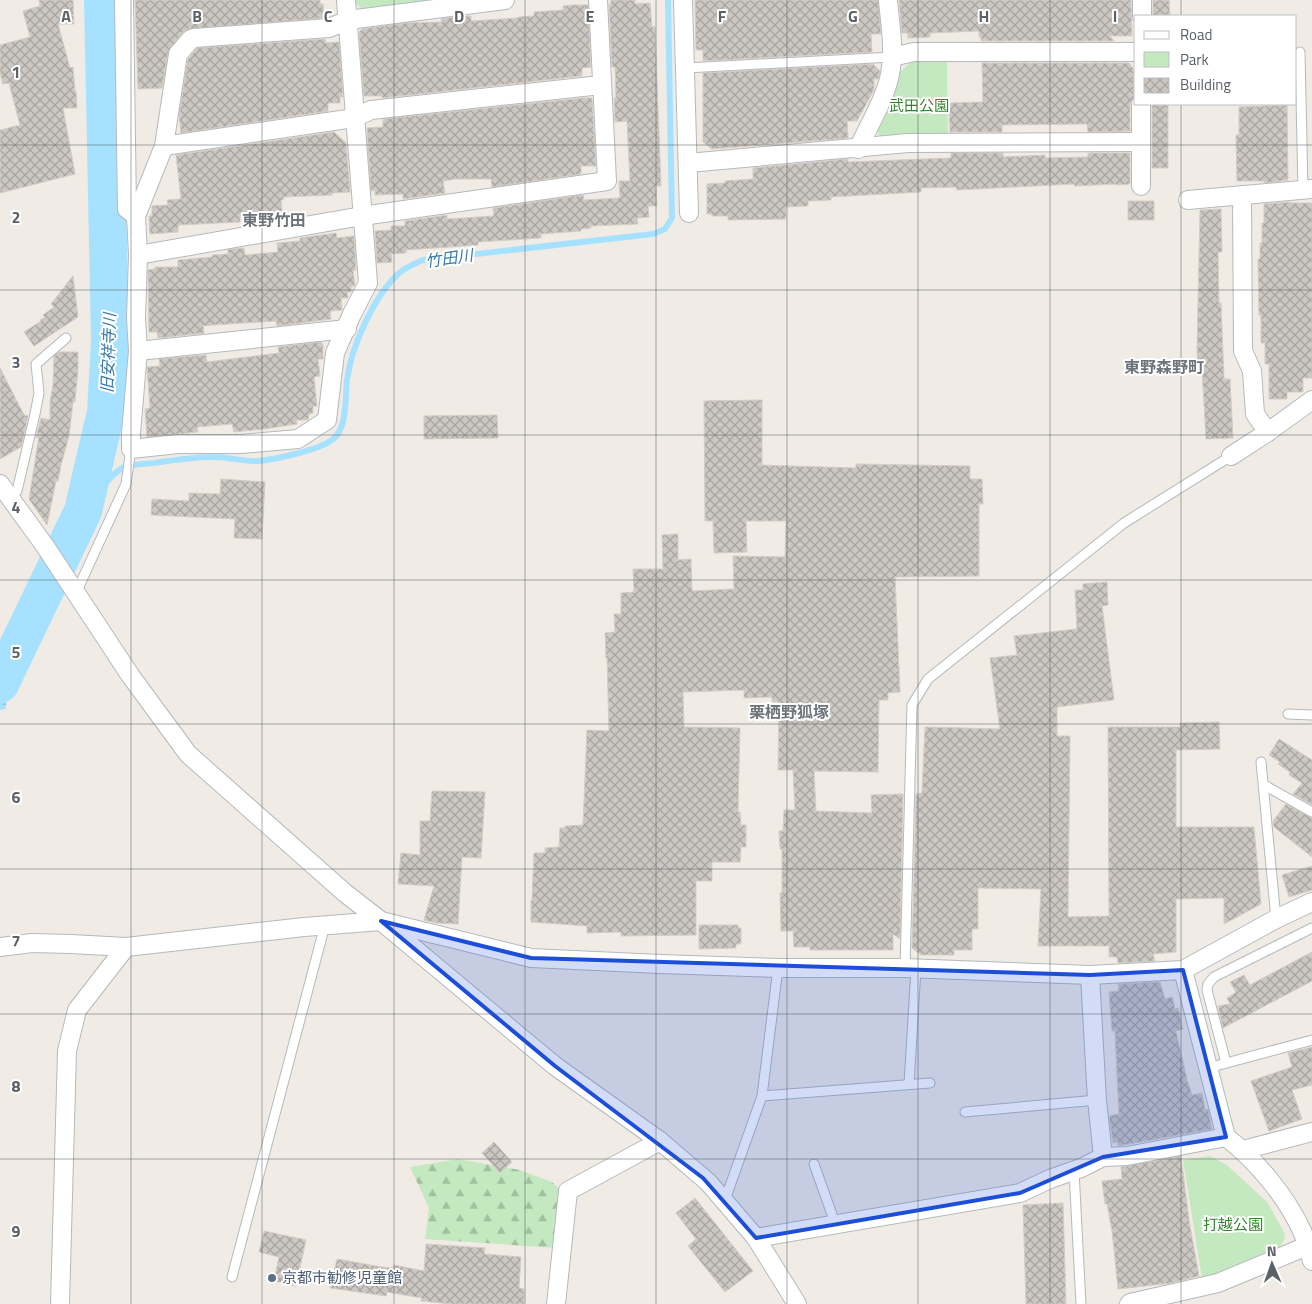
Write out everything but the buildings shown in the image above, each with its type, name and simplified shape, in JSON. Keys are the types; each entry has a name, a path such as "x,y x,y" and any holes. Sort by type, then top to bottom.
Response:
{"street":[{"path":"124,0 127,209 136,216"},
{"path":"346,0 348,20 354,118 368,283 335,353 327,420 298,439 241,444 178,444 130,453 138,351 136,318 138,255 136,216 164,146 178,54 191,39 329,28 348,20 505,0"},
{"path":"138,255 362,216 607,181 598,0"},
{"path":"683,0 689,213"},
{"path":"858,149 890,75 892,56 888,0"},
{"path":"1142,0 1142,15"},
{"path":"892,56 914,52 1134,52"},
{"path":"164,146 354,118 371,110 601,85"},
{"path":"1141,105 1141,186"},
{"path":"688,163 908,143 1141,142"},
{"path":"1188,200 1308,190"},
{"path":"1242,195 1242,351 1252,371 1255,414 1268,432"},
{"path":"138,351 346,329"},
{"path":"1231,456 1312,400"},
{"path":"5,491 45,546 130,675 188,754 338,887 555,1066 660,1141 708,1182 756,1238 797,1304"},
{"path":"0,947 32,943 126,947 178,940 381,921 531,958 778,968 910,969 1090,975 1183,970 1276,919 1312,902"},
{"path":"60,1304 67,1051 77,1010 126,947"},
{"path":"1129,1304 1218,1283 1310,1253 1302,1231 1279,1192 1243,1150 1226,1137 1183,970"},
{"path":"1090,975 1097,1100 1103,1157"},
{"path":"1243,1150 1312,1132"},
{"path":"756,1238 835,1223 1020,1193 1103,1157 1127,1156 1226,1137"},
{"path":"556,1304 568,1191 660,1141"}],"lane":[{"path":"1300,52 1308,190"},
{"path":"686,68 892,56"},
{"path":"5,491 17,490 39,393 36,364 66,338"},
{"path":"76,593 126,484 130,453"},
{"path":"909,1084 912,705 928,679 1124,523 1231,456"},
{"path":"1288,714 1312,715"},
{"path":"1261,762 1276,919"},
{"path":"1264,786 1312,812"},
{"path":"232,1276 326,925"},
{"path":"1226,1063 1207,990 1208,984 1214,978 1312,928"},
{"path":"725,1200 762,1096 778,968"},
{"path":"1208,1068 1312,1040"},
{"path":"762,1096 930,1083"},
{"path":"965,1112 1097,1100"},
{"path":"814,1164 835,1223"},
{"path":"1074,1171 1081,1304"}],"highlighted area":[{"path":"381,921 531,958 1090,975 1183,970 1226,1137 1103,1157 1020,1193 756,1238 703,1178 555,1066"}],"green space":[{"path":"352,0 427,0 428,2 362,9"},
{"name":"武田公園","path":"947,61 948,137 880,137 875,126 888,106 900,72 911,62"},
{"name":"打越公園","path":"1210,1156 1227,1165 1268,1203 1285,1234 1284,1240 1277,1251 1202,1279 1183,1160"},
{"path":"458,1159 520,1170 552,1182 563,1192 557,1248 425,1239 429,1208 410,1167"}],"water":[{"path":"59,534 77,555 19,652 12,669 15,679 7,690 6,709 0,710 0,658"}],"waterway":[{"name":"旧安祥寺川","path":"0,684 83,511 106,412 110,341 103,0"},
{"name":"竹田川","path":"83,511 113,475 127,466 206,457 259,461 307,451 332,440 341,428 346,404 349,367 364,324 388,285 406,268 423,260 653,234 665,229 672,218 668,0"}],"place":[{"name":"京都市勧修児童館","path":"272,1278"}],"district":[{"name":"東野竹田","path":"274,220"},
{"name":"東野森野町","path":"1164,367"},
{"name":"栗栖野狐塚","path":"789,712"}]}
